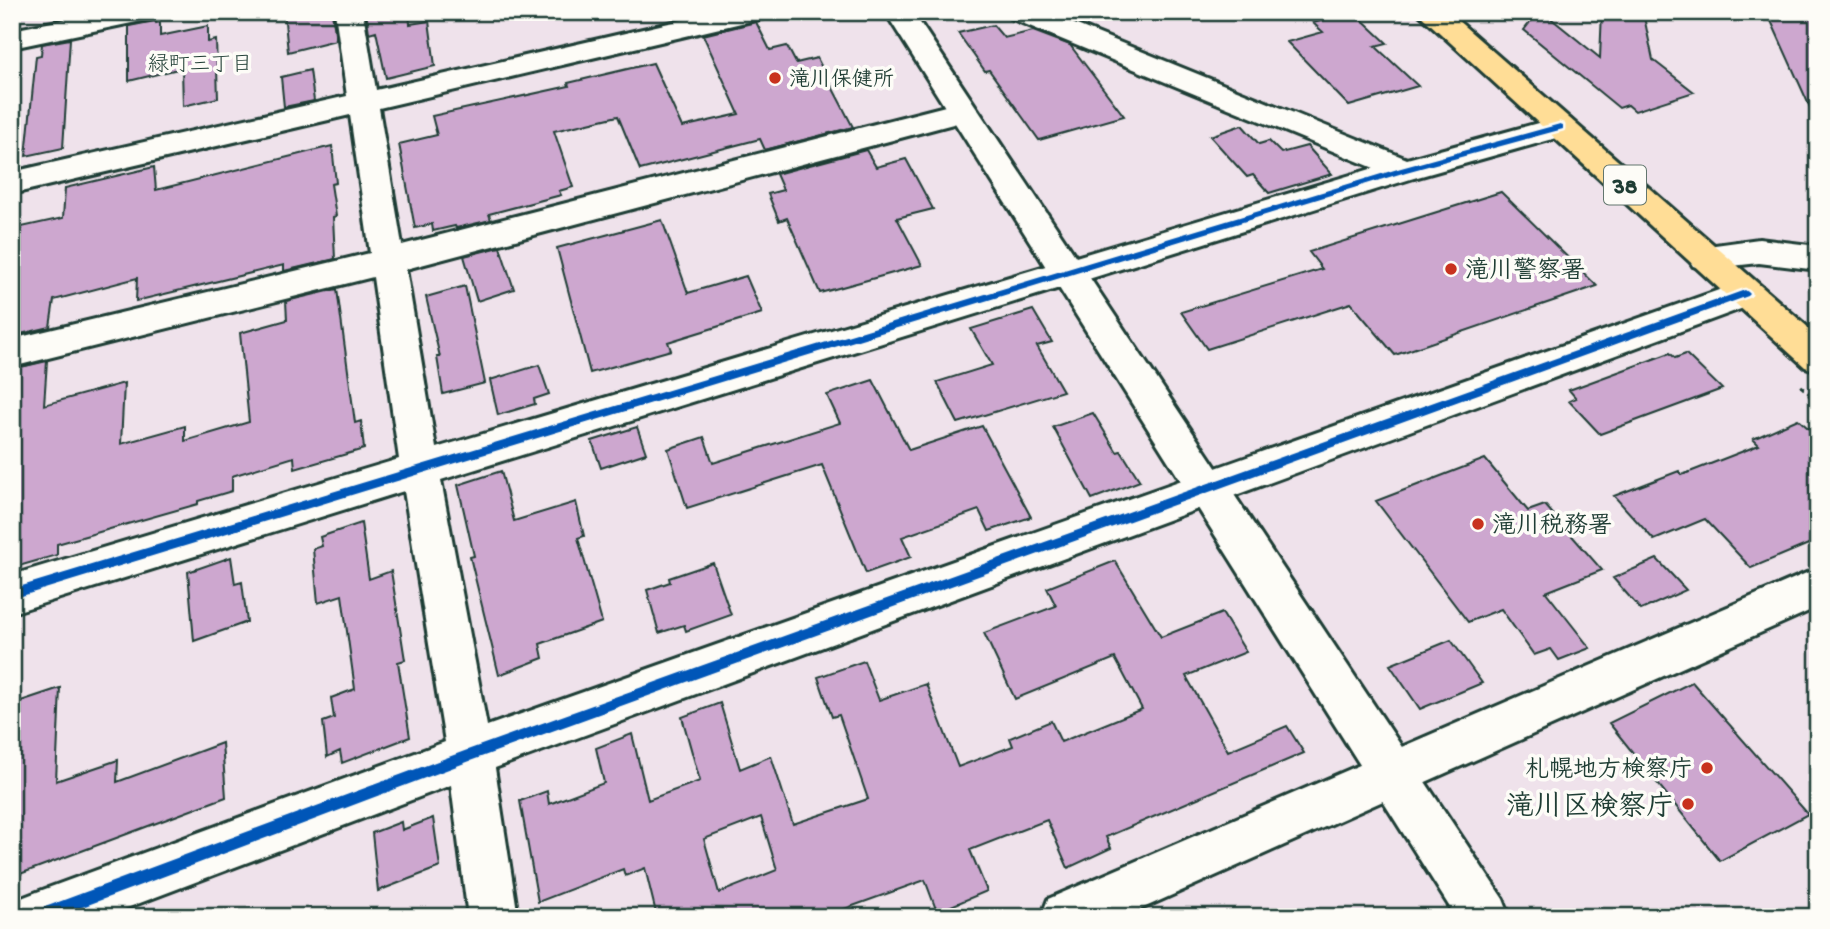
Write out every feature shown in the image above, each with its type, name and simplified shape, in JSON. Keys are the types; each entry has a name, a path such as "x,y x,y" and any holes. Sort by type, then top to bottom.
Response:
{"highway":[{"name":"38","path":"1431,12 1818,358"}],"street":[{"path":"12,39 146,12"},
{"path":"349,12 390,261 420,468 470,755 493,917"},
{"path":"12,183 754,12"},
{"path":"899,12 961,112 1485,917"},
{"path":"1020,12 1404,170"},
{"path":"12,353 390,261 961,112"},
{"path":"12,594 1404,170 1560,127"},
{"path":"1706,257 1759,251 1818,258"},
{"path":"37,917 470,755 1745,294"},
{"path":"1066,917 1818,587"}],"building":[{"path":"284,12 332,12 336,40 288,52"},
{"path":"366,12 409,12 410,24 429,21 435,66 386,78 376,31 369,33"},
{"path":"1354,12 1387,43 1375,46 1418,86 1349,106 1287,42 1323,32 1313,23"},
{"path":"1538,12 1543,12 1600,58 1602,12 1643,12 1653,60 1694,92 1635,111 1628,105 1619,108 1524,30"},
{"path":"1767,12 1818,12 1818,125"},
{"path":"160,22 160,36 208,26 208,42 216,40 218,98 183,106 182,68 129,81 129,26"},
{"path":"756,22 770,50 787,46 796,63 817,58 853,127 765,150 760,139 640,170 618,116 554,131 573,187 559,191 561,195 489,214 491,220 456,228 455,226 433,231 432,224 415,228 399,144 437,135 432,116 569,86 568,83 653,63 682,127 739,114 703,35"},
{"path":"993,25 1004,38 1033,31 1070,45 1124,116 1039,140 989,70 985,71 958,33"},
{"path":"70,39 63,148 26,156 36,56 41,55 42,44"},
{"path":"310,70 314,101 284,107 281,77"},
{"path":"1242,125 1259,144 1269,141 1281,153 1307,146 1332,174 1269,193 1253,175 1247,177 1210,136"},
{"path":"332,146 336,183 331,184 336,216 333,217 335,259 284,271 284,265 136,301 137,278 54,300 50,327 12,336 12,238 16,237 17,228 63,218 65,188 154,167 156,190"},
{"path":"866,150 876,167 906,159 933,209 897,218 922,265 820,293 787,218 779,221 768,194 783,190 776,174"},
{"name":"滝川警察署","path":"1501,192 1597,286 1395,355 1351,303 1207,349 1181,312 1322,269 1309,252"},
{"path":"662,220 688,293 746,276 762,313 668,342 671,350 590,373 557,248"},
{"path":"500,247 514,289 477,301 464,256"},
{"path":"465,286 485,383 443,394 437,357 440,357 426,297"},
{"path":"337,289 355,423 361,421 364,449 295,469 294,457 232,476 232,491 198,501 198,504 57,544 57,555 12,568 12,369 47,361 44,405 124,383 121,444 185,426 185,441 249,422 240,333 287,320 286,301"},
{"path":"1033,310 1052,342 1037,346 1063,391 958,423 937,382 992,365 971,329"},
{"path":"1670,353 1675,358 1686,354 1722,389 1600,434 1569,401 1576,398 1569,390"},
{"path":"539,365 549,394 534,399 535,404 498,415 490,380"},
{"path":"873,380 909,450 982,426 1031,517 989,531 979,510 902,537 911,557 866,573 822,465 687,508 668,449 704,437 713,463 840,423 827,395"},
{"path":"1093,413 1117,452 1121,451 1140,481 1092,499 1053,427"},
{"path":"1798,419 1818,437 1818,540 1751,568 1705,519 1654,540 1614,496 1679,471 1682,475 1759,445 1753,439"},
{"path":"637,427 646,453 601,468 592,441"},
{"name":"滝川税務署","path":"1485,459 1528,511 1545,505 1602,570 1546,592 1590,648 1559,660 1551,649 1534,655 1501,609 1468,622 1376,501"},
{"path":"501,471 514,521 576,502 584,536 578,538 602,622 540,644 543,658 499,675 470,557 474,556 458,485"},
{"path":"361,523 369,579 391,571 405,660 398,662 410,737 342,763 340,751 327,757 323,722 334,718 331,698 355,689 342,595 318,603 313,549 322,546 320,537"},
{"path":"231,557 235,584 242,582 247,622 194,641 188,572"},
{"path":"1657,559 1686,590 1641,610 1613,578"},
{"path":"1115,561 1161,637 1222,613 1246,652 1186,676 1228,751 1287,726 1304,753 1106,837 1111,848 1068,868 1047,820 970,850 987,891 937,912 925,880 822,917 657,917 645,868 625,876 623,869 538,902 520,801 547,791 549,804 604,783 596,748 632,734 648,800 700,781 682,717 720,703 740,769 771,756 793,824 868,799 839,715 832,717 818,677 864,661 879,700 926,684 958,767 1013,746 1010,738 1051,721 1061,742 1142,709 1115,658 1015,699 984,633 1056,606 1047,588","holes":["761,817 777,870 719,893 704,839"]},
{"path":"713,563 731,615 686,631 684,625 659,633 647,590 670,582 669,578"},
{"path":"1451,640 1482,683 1420,709 1390,665"},
{"name":"札幌地方検察庁","path":"1692,682 1808,814 1720,861 1609,723"},
{"path":"60,688 56,781 118,760 117,782 222,743 226,797 12,877 12,704"},
{"path":"433,818 440,867 378,891 372,833 401,822 402,830"}],"cycle path":[{"path":"12,594 1404,170 1560,127"},
{"path":"37,917 470,755 1745,294"}],"place":[{"name":"滝川保健所","path":"775,78"},
{"name":"滝川警察署","path":"1451,269"},
{"name":"滝川税務署","path":"1478,524"},
{"name":"札幌地方検察庁","path":"1707,768"},
{"name":"滝川区検察庁","path":"1688,804"}],"district":[{"name":"緑町三丁目","path":"200,63"}]}
